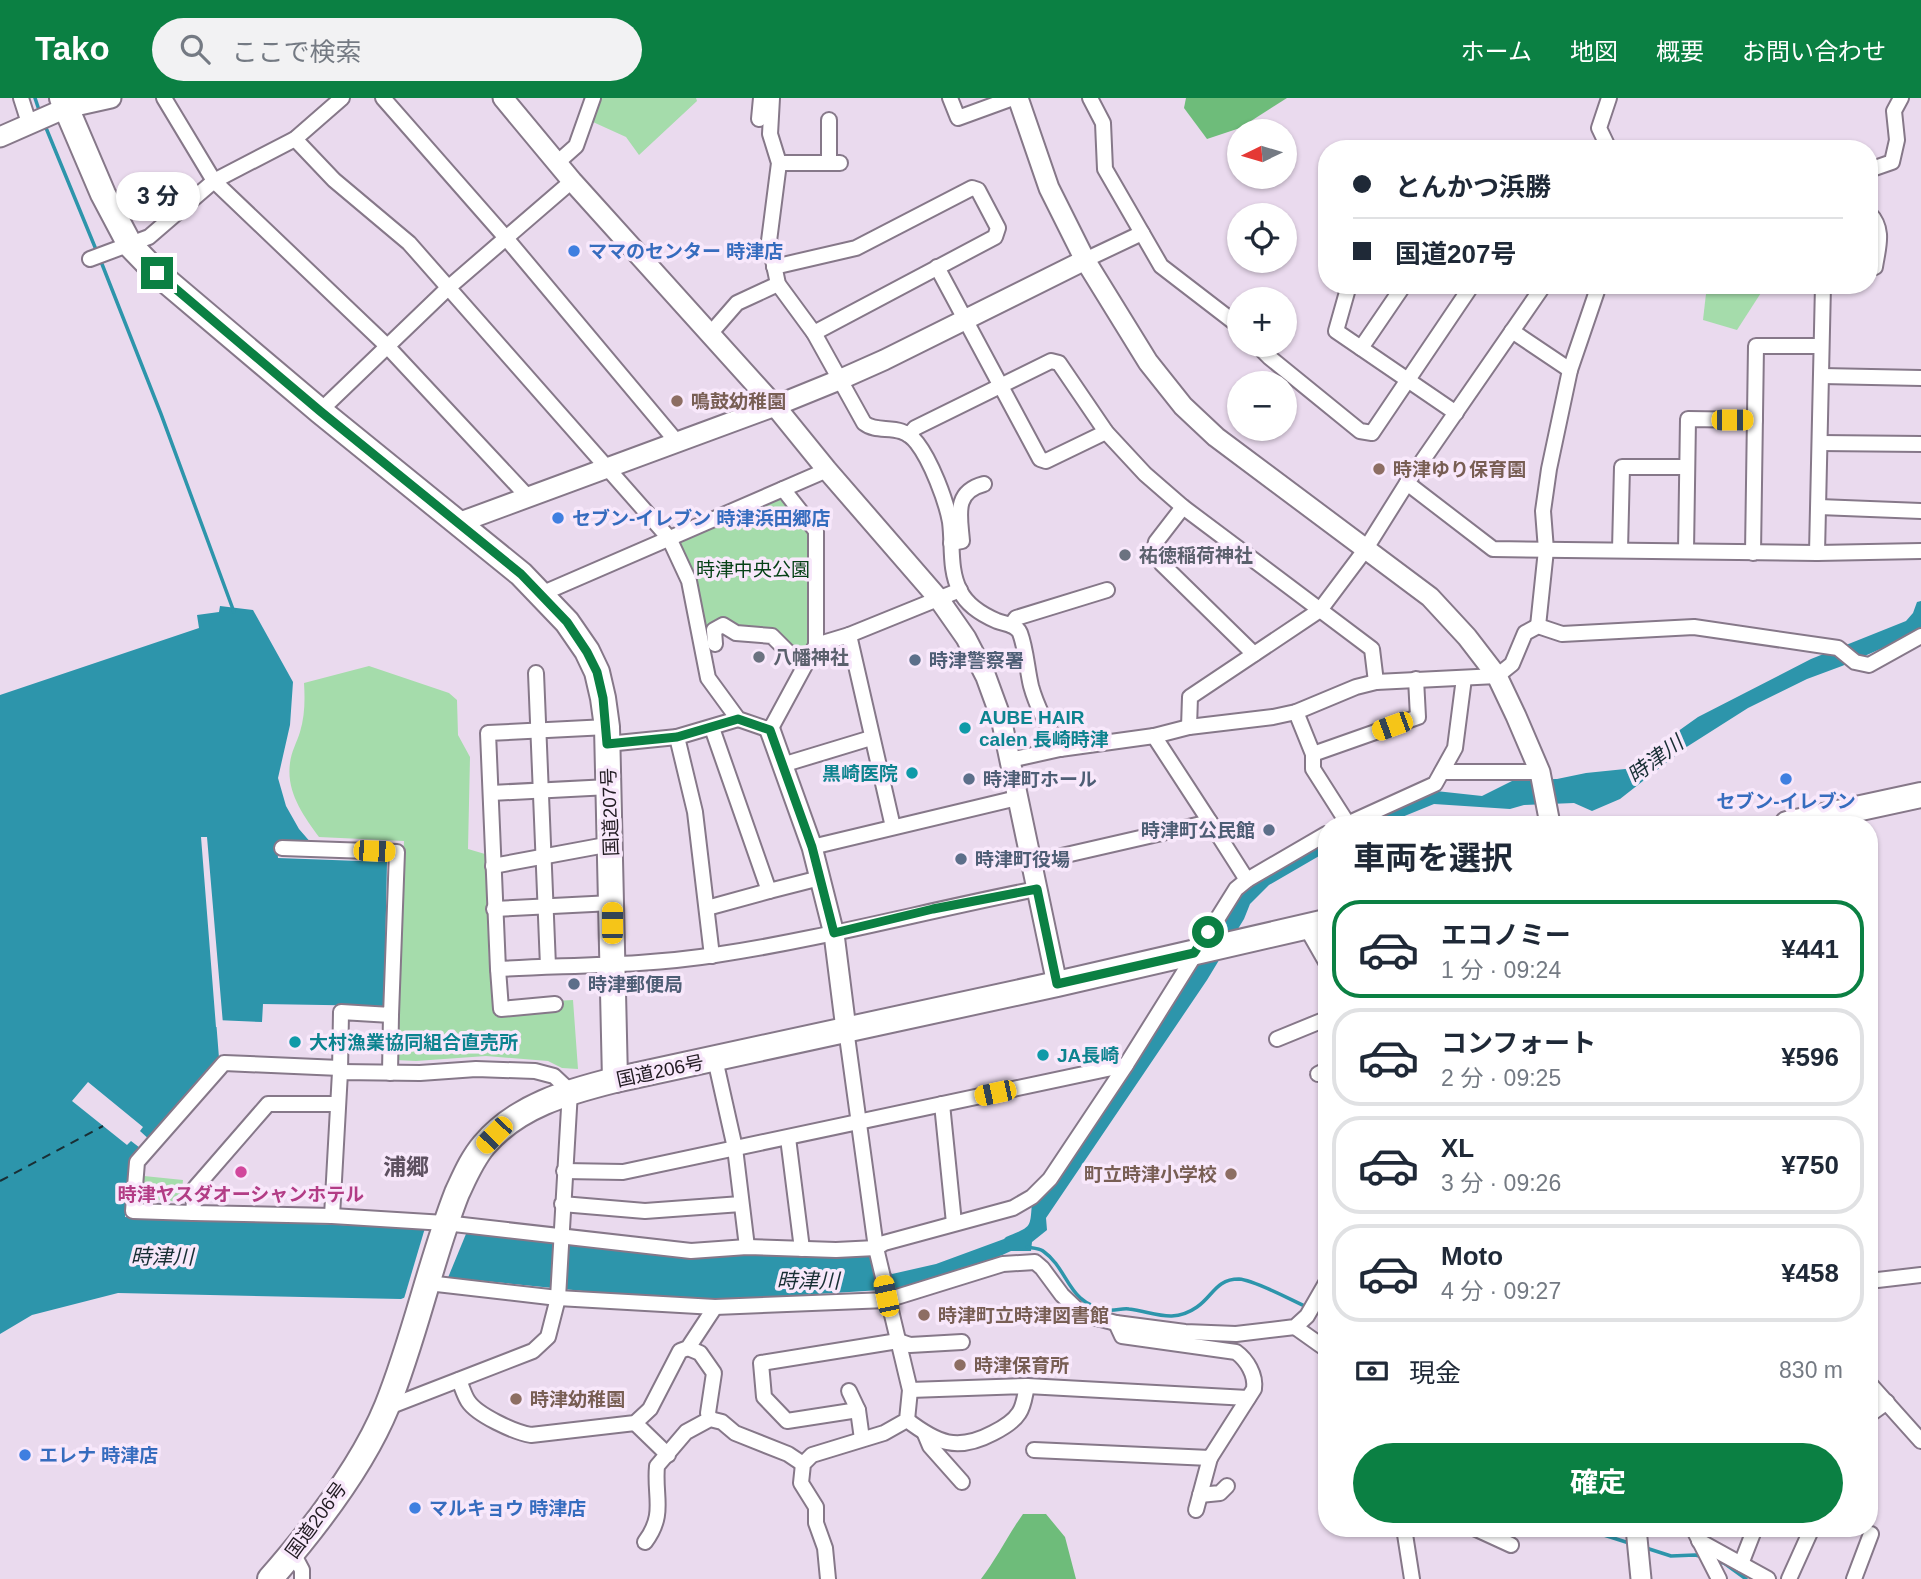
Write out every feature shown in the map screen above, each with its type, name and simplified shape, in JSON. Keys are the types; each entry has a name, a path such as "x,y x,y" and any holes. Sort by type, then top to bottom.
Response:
{"highway":[{"name":"国道207号","path":"60,107 103,194 121,247 157,273 320,411 521,574 567,622 587,652 597,672 607,735 615,1080"},
{"path":"1824,816 1921,795"},
{"name":"国道206号","path":"270,1579 354,1468 386,1408 425,1294 445,1223 472,1162 489,1140 514,1118 570,1091 615,1080 1057,984 1316,924"}],"street":[{"path":"20,98 29,123"},
{"path":"0,137 60,107 111,98"},
{"path":"164,98 214,181 387,346 528,497"},
{"path":"90,259 149,237 214,181 295,139 342,98"},
{"path":"383,98 506,238 677,442"},
{"path":"503,98 572,181 775,406 939,598 966,638 986,677 1001,718 1057,984"},
{"path":"558,162 576,146 593,98"},
{"path":"759,119 761,98"},
{"path":"772,98 770,134 779,163 768,241 778,284 814,333 864,423 895,429 909,435 919,445 941,491 949,521 954,576 960,590 972,607 997,621 1011,625 1019,632 1031,689 1042,717 1060,749"},
{"path":"950,98 958,118 1016,98 1047,181 1085,260 1148,362 1183,406 1216,437 1430,597 1468,637 1497,676 1540,772 1549,816"},
{"path":"1090,98 1103,123 1105,169 1161,266 1227,317"},
{"path":"1605,140 1599,128 1609,98"},
{"path":"1878,167 1892,162 1897,140 1894,111 1901,98"},
{"path":"779,163 835,163 829,120"},
{"path":"295,139 334,180 409,243 669,538 689,582 708,678 738,719 770,730"},
{"path":"320,411 448,288 572,181"},
{"path":"774,267 856,247 972,188 978,190 998,228 995,237 814,333"},
{"path":"1878,228 1881,234 1878,250"},
{"path":"458,523 839,380 1142,233"},
{"path":"937,267 1040,459 1046,461 1107,432"},
{"path":"710,334 737,303 778,284"},
{"path":"1346,294 1336,331 1456,413"},
{"path":"1361,348 1398,294"},
{"path":"1269,357 1360,431 1372,433 1466,294"},
{"path":"1189,727 1190,697 1320,610 1365,550 1407,483 1537,294"},
{"path":"1538,626 1546,550 1543,511 1545,497 1570,370 1596,294"},
{"path":"1817,553 1823,294"},
{"path":"1512,331 1570,370"},
{"path":"1753,553 1756,346 1821,346"},
{"path":"909,435 915,428 1051,361 1059,363 1107,432 1145,474 1183,507 1372,649 1376,682"},
{"path":"1822,376 1921,378"},
{"path":"1686,551 1688,419 1755,420"},
{"path":"1820,443 1921,444"},
{"path":"1620,550 1622,467 1686,467"},
{"path":"541,594 827,470"},
{"path":"1407,483 1493,549 1753,553 1921,551"},
{"path":"951,543 962,541 963,498 968,490 984,484"},
{"path":"783,489 816,531 816,645 770,730 812,847 834,933 876,1248 910,1390 906,1420"},
{"path":"1183,507 1156,542 1154,551 1162,564 1254,654"},
{"path":"1819,507 1921,511"},
{"path":"816,645 849,635 960,590"},
{"path":"1011,625 1016,618 1107,590"},
{"path":"715,644 714,630 723,625 736,633 772,636 788,652 807,662"},
{"path":"1010,760 1060,749 1154,736 1189,727 1257,720 1296,712 1356,687 1376,682 1497,676 1512,664 1525,633 1538,626 1562,634 1694,627 1838,648 1855,662 1869,665 1921,636"},
{"path":"849,635 893,827"},
{"path":"536,673 548,966"},
{"path":"1365,816 1435,784 1455,748 1464,678"},
{"path":"1313,754 1418,717 1416,679"},
{"path":"1296,712 1313,754 1313,769 1343,816"},
{"path":"555,1004 501,1009 494,909 488,733 538,729 677,737 738,719"},
{"path":"712,728 769,891"},
{"path":"1154,736 1247,880"},
{"path":"677,737 695,812 712,956"},
{"path":"782,765 872,738"},
{"path":"1442,772 1540,772"},
{"path":"491,793 609,787"},
{"path":"812,847 1017,798"},
{"path":"1031,863 1210,822"},
{"path":"386,1408 533,1351 548,1336 558,1298 560,1236 570,1091 554,1076 535,1071 476,1069 390,1073 224,1063 137,1162 134,1211 332,1216 445,1223 560,1236 691,1251 747,1247 876,1248 954,1223 1013,1208 1032,1197 1050,1179 1126,1065 1236,889 1318,839"},
{"path":"493,866 611,844"},
{"path":"282,848 397,852 390,1073"},
{"path":"707,908 820,878"},
{"path":"498,969 712,956 834,933 933,909 1037,889"},
{"path":"494,909 612,903"},
{"path":"332,1216 341,1012 391,1015"},
{"path":"1277,1039 1318,1022"},
{"path":"715,1059 735,1148 747,1247"},
{"path":"564,1171 622,1172 1126,1065"},
{"path":"193,1213 195,1188 268,1104 338,1104"},
{"path":"942,1104 954,1223"},
{"path":"788,1138 802,1249"},
{"path":"562,1204 645,1211 741,1204"},
{"path":"425,1294 715,1307 887,1298 1003,1264 1035,1262 1082,1314 1116,1324 1185,1332 1236,1334 1295,1327 1307,1316 1318,1297"},
{"path":"1878,1280 1921,1275"},
{"path":"459,1380 469,1403 519,1433 531,1435 635,1423 650,1409 680,1351 688,1348 715,1307"},
{"path":"1116,1324 1122,1336 1236,1352 1248,1363 1255,1383 1210,1458 1196,1510"},
{"path":"1295,1327 1318,1343"},
{"path":"858,1410 787,1421 764,1397 761,1363 898,1341 910,1345 962,1342"},
{"path":"688,1348 700,1353 714,1373 708,1413 710,1419"},
{"path":"910,1390 1027,1386 1248,1398"},
{"path":"906,1420 925,1434 958,1445 976,1442 997,1431 1020,1413 1027,1386"},
{"path":"849,1391 858,1410 862,1439"},
{"path":"1878,1393 1921,1441"},
{"path":"1878,1408 1886,1402"},
{"path":"645,1542 655,1529 659,1515 657,1466 686,1432 710,1419 722,1422 735,1433 788,1454 803,1464"},
{"path":"828,1579 825,1548 816,1523 816,1507 801,1483 803,1464 812,1455 884,1433 906,1420"},
{"path":"635,1423 668,1455"},
{"path":"925,1434 930,1446 962,1482"},
{"path":"1034,1450 1210,1458"},
{"path":"1200,1495 1220,1493 1227,1486"},
{"path":"1405,1537 1412,1579"},
{"path":"1494,1537 1511,1545"},
{"path":"1741,1564 1752,1537"},
{"path":"1789,1579 1807,1537"},
{"path":"1854,1579 1870,1537"},
{"path":"1637,1539 1641,1579"},
{"path":"1698,1540 1768,1579"},
{"path":"1698,1540 1716,1574"},
{"path":"292,1553 302,1570 302,1579"}],"green space":[{"path":"600,98 696,98 697,101 639,155 626,137 593,122"},
{"path":"1186,98 1287,98 1254,119 1227,119 1227,132 1207,139 1184,108"},
{"path":"1706,294 1760,294 1737,330 1703,320"},
{"name":"時津中央公園","path":"777,497 787,501 810,532 810,650 801,646 801,653 741,631 730,625 729,620 723,616 713,625 703,625 678,541"},
{"path":"369,666 449,693 457,700 458,735 470,757 468,849 485,854 489,963 495,970 496,1004 573,1000 578,1069 562,1068 548,1061 486,1056 395,1060 404,841 319,837 297,803 289,774 303,720 304,683"},
{"path":"144,1176 183,1180 181,1202 143,1198"},
{"path":"1023,1514 1046,1514 1065,1537 1076,1579 981,1579"}],"water":[{"name":"時津川","path":"1921,601 1921,631 1807,679 1748,708 1685,748 1620,799 1592,811 1574,803 1524,805 1510,809 1434,804 1405,816 1374,816 1436,791 1482,796 1514,780 1557,779 1635,768 1646,754 1698,717 1811,659 1906,621 1917,602"},
{"path":"220,606 253,610 293,682 290,725 278,778 286,806 299,829 312,844 277,843 278,858 387,862 384,1006 263,1004 262,1022 216,1020 219,1058 131,1161 125,1217 470,1230 750,1251 867,1254 892,1274 936,1264 1004,1239 1028,1226 1032,1202 1239,892 1318,843 1318,857 1269,885 1250,904 1244,919 1207,980 1046,1218 1047,1230 1032,1242 1031,1251 1011,1251 987,1262 897,1289 693,1302 454,1278 401,1299 118,1293 32,1315 0,1334 0,695 199,628 197,615 219,612"}],"pier":[{"path":"201,837 207,837 223,1024 219,1023 219,1027 216,1027"},
{"path":"88,1082 143,1127 140,1131 152,1142 144,1151 131,1141 127,1145 72,1101"},
{"path":"425,1228 468,1229 445,1285 403,1302"}],"waterway":[{"path":"35,98 40,113"},
{"path":"44,123 97,252"},
{"path":"100,259 234,612"},
{"path":"1027,1247 1041,1250 1052,1259 1076,1294 1094,1307 1108,1310 1126,1309 1163,1316 1180,1315 1197,1307 1220,1285 1239,1279 1264,1287 1309,1308"},
{"path":"1610,1537 1629,1543"},
{"path":"1643,1547 1671,1556 1704,1557"},
{"path":"1715,1561 1724,1563 1746,1579"}],"ferry route":[{"path":"0,1181 103,1126"}],"place":[{"name":"ママのセンター 時津店","path":"574,251"},
{"name":"鳴鼓幼稚園","path":"677,401"},
{"name":"時津ゆり保育園","path":"1379,469"},
{"name":"セブン-イレブン 時津浜田郷店","path":"558,518"},
{"name":"祐徳稲荷神社","path":"1125,555"},
{"name":"八幡神社","path":"759,657"},
{"name":"時津警察署","path":"915,660"},
{"name":"AUBE HAIR calen 長崎時津","path":"965,728"},
{"name":"黒崎医院","path":"912,773"},
{"name":"時津町ホール","path":"969,779"},
{"name":"セブン-イレブン","path":"1786,779"},
{"name":"時津町公民館","path":"1269,830"},
{"name":"時津町役場","path":"961,859"},
{"name":"時津郵便局","path":"574,984"},
{"name":"大村漁業協同組合直売所","path":"295,1042"},
{"name":"JA長崎","path":"1043,1055"},
{"name":"時津ヤスダオーシャンホテル","path":"241,1172"},
{"name":"町立時津小学校","path":"1231,1174"},
{"name":"時津町立時津図書館","path":"924,1315"},
{"name":"時津保育所","path":"960,1365"},
{"name":"時津幼稚園","path":"516,1399"},
{"name":"エレナ 時津店","path":"25,1455"},
{"name":"マルキョウ 時津店","path":"415,1508"}],"district":[{"name":"浦郷","path":"406,1167"}],"route":[{"path":"157,273 320,411 521,574 567,622 597,672 603,698 607,744 677,737 738,719 770,730 812,847 834,933 933,909 1037,889 1057,984 1194,953 1208,932"}]}
